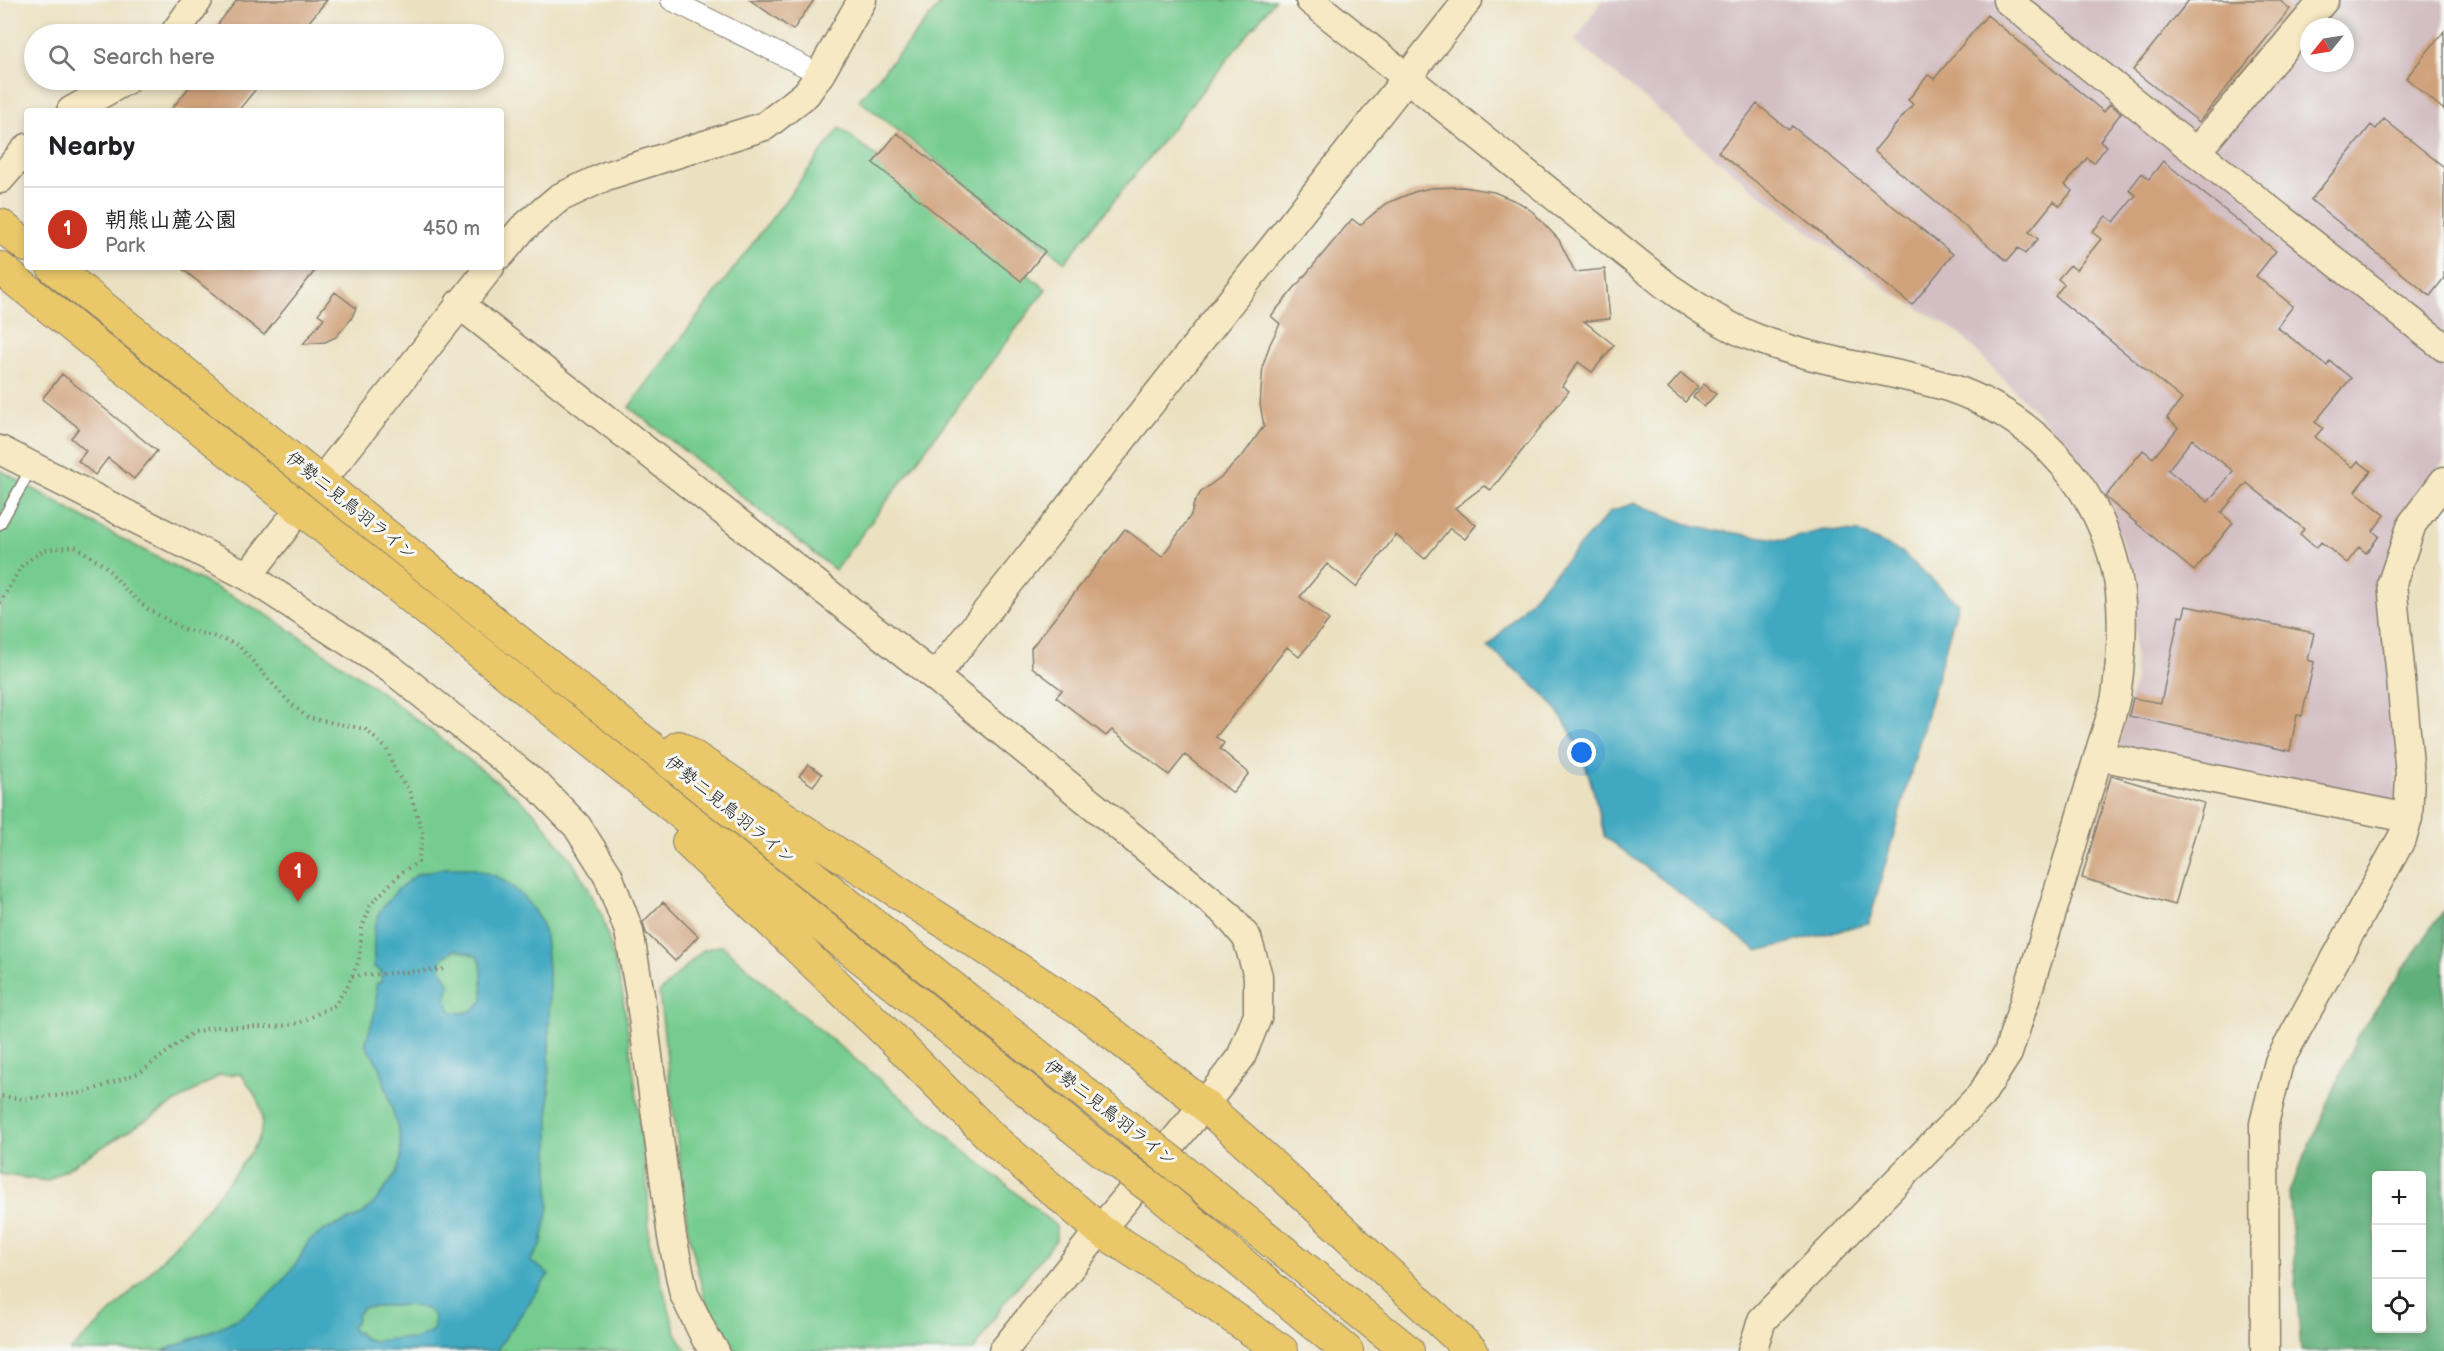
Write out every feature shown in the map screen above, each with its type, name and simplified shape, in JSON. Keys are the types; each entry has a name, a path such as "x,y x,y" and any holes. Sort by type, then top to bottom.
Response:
{"main road":[{"path":"0,225 24,244"},
{"name":"伊勢二見鳥羽ライン","path":"0,268 1157,1192 1347,1351"},
{"name":"伊勢二見鳥羽ライン","path":"57,270 1408,1351"},
{"path":"509,634 608,694 667,739 830,849 1082,1010 1204,1106 1262,1156 1472,1351"},
{"path":"622,764 663,820 722,873 993,1139 1100,1230 1186,1285 1282,1351"}],"street":[{"path":"181,24 198,0"},
{"path":"671,0 820,74"},
{"path":"504,250 522,229 559,198 606,176 765,126 806,94 862,0"},
{"path":"1310,0 1668,287 1726,324 1755,338 1799,351 1925,381 1969,395 2013,418 2035,435 2079,484 2098,517 2113,559 2120,591 2122,625 2121,662 2115,699 2008,1053 1981,1095 1762,1320 1752,1351"},
{"path":"935,677 1468,0"},
{"path":"2007,0 2444,347"},
{"path":"2196,152 2324,0"},
{"path":"76,108 108,90"},
{"path":"0,179 24,151"},
{"path":"334,465 487,270"},
{"path":"459,304 935,677 1226,913 1247,938 1258,975 1258,1015 1241,1057 1204,1106 1003,1351"},
{"path":"0,450 248,576 391,669 539,787 577,826 608,875 629,931 640,995 672,1237 684,1294 706,1339 715,1351"},
{"path":"2265,1351 2264,1124 2278,1062 2403,836 2408,818 2410,775 2392,583 2412,524 2444,481"},
{"path":"248,576 287,525"},
{"path":"2099,756 2408,818"}],"lane":[{"path":"0,524 32,466"}],"path":[{"path":"0,603 22,565 44,550 75,546 105,566 147,609 183,630 213,636 238,645 288,701 308,718 365,729 386,748 397,774 409,790 423,834 418,862 402,872 371,904 362,928 359,960 335,1005 299,1023 276,1027 214,1027 193,1032 141,1072 84,1093 22,1100 0,1096"},
{"path":"352,976 447,969"}],"shaded area":[{"path":"1602,0 2444,0 2444,461 2408,509 2395,809 2118,747 2135,679 2133,574 2101,484 2053,430 1958,332 1889,291 1762,196 1575,41"}],"green space":[{"path":"944,0 1275,0 1065,262 859,100"},
{"path":"840,128 1046,289 835,570 629,407"},
{"path":"0,470 107,531 264,613 368,682 517,797 535,813 571,859 602,915 622,990 648,1196 649,1240 676,1333 687,1351 70,1351 155,1267 213,1200 257,1142 261,1131 262,1114 255,1094 241,1074 220,1075 47,1181 0,1174"},
{"path":"2444,910 2444,1351 2301,1351 2289,1192 2358,1035"},
{"path":"722,945 785,1001 1056,1226 1056,1240 1003,1304 973,1351 736,1351 705,1301 688,1229 659,993 703,950"}],"water":[{"path":"1635,503 1695,527 1785,540 1823,530 1858,532 1901,552 1958,603 1869,923 1758,951 1604,836 1590,779 1568,727 1538,689 1488,647 1611,511"},
{"path":"445,868 472,868 498,877 527,901 540,920 545,934 549,982 549,1207 541,1246 530,1261 549,1274 496,1351 163,1351 241,1317 281,1283 298,1261 308,1242 325,1230 361,1215 375,1202 396,1174 401,1158 400,1136 380,1067 365,1045 375,1009 376,984 381,982 382,972 374,967 374,929 380,911 398,889 418,874","holes":["455,949 477,956 481,962 483,1000 473,1010 460,1013 451,1011 446,1000 450,985 440,966 442,959","407,1305 425,1309 433,1315 432,1331 413,1340 399,1338 376,1341 363,1337 358,1332 355,1333 351,1326 356,1323 357,1315 363,1308"]}],"building":[{"path":"237,0 327,0 307,24 218,24"},
{"path":"750,0 814,0 793,30"},
{"path":"2189,0 2279,0 2290,9 2199,122 2133,70"},
{"path":"1987,15 2104,112 2110,104 2121,113 2100,141 2107,146 2094,163 2087,158 2065,185 2072,191 2060,206 2054,201 2029,232 2038,239 2025,254 2018,248 2007,261 1874,151 1913,104 1908,100 1928,75 1934,79"},
{"path":"2444,31 2444,110 2406,78"},
{"path":"187,90 255,90 240,108 172,108"},
{"path":"1757,104 1789,130 1792,126 1953,254 1912,305 1718,152"},
{"path":"2384,119 2444,167 2444,278 2430,296 2311,200 2371,125 2376,129"},
{"path":"897,133 1045,251 1021,281 873,163"},
{"path":"2163,161 2276,251 2256,276 2293,306 2277,327 2327,366 2330,361 2351,378 2315,422 2323,428 2315,437 2353,467 2358,461 2371,471 2355,491 2385,515 2373,531 2379,536 2366,553 2359,547 2347,563 2321,542 2316,548 2300,534 2304,529 2247,483 2221,513 2233,523 2194,571 2105,497 2143,450 2153,458 2178,428 2167,418 2182,399 2055,296 2064,284 2058,279 2070,265 2076,270 2101,239 2092,232 2106,216 2114,222 2136,195 2129,190 2142,173 2149,179","holes":["2192,439 2233,471 2208,502 2168,470"]},
{"path":"1463,187 1494,192 1520,203 1533,212 1559,240 1575,272 1605,269 1610,319 1584,321 1614,345 1592,372 1578,362 1562,386 1569,391 1491,490 1484,486 1455,508 1476,525 1465,539 1450,528 1425,559 1396,535 1356,587 1327,564 1300,597 1329,620 1299,657 1287,647 1216,737 1224,743 1220,749 1249,773 1233,793 1185,755 1169,775 1112,730 1106,736 1056,697 1062,690 1032,667 1031,648 1125,529 1162,557 1191,515 1194,503 1201,492 1222,476 1244,454 1264,426 1260,404 1263,365 1280,324 1271,316 1352,219 1360,225 1385,204 1414,192 1430,188"},
{"path":"184,270 316,270 264,335"},
{"path":"335,292 356,308 351,319 336,337 325,342 303,344 324,318 318,314"},
{"path":"1681,373 1698,387 1685,402 1668,388"},
{"path":"62,374 157,451 134,479 108,458 95,475 78,461 86,451 71,438 79,428 42,399"},
{"path":"1704,384 1716,394 1704,407 1693,397"},
{"path":"2186,606 2314,633 2308,660 2314,662 2302,716 2297,715 2290,751 2129,716 2133,698 2161,703 2179,616 2183,617"},
{"path":"808,764 822,774 813,786 799,776"},
{"path":"2111,776 2204,803 2175,905 2082,878"},
{"path":"663,902 698,936 675,961 646,933 643,922"}],"place":[{"name":"朝熊山麓公園","path":"298,902"}]}
